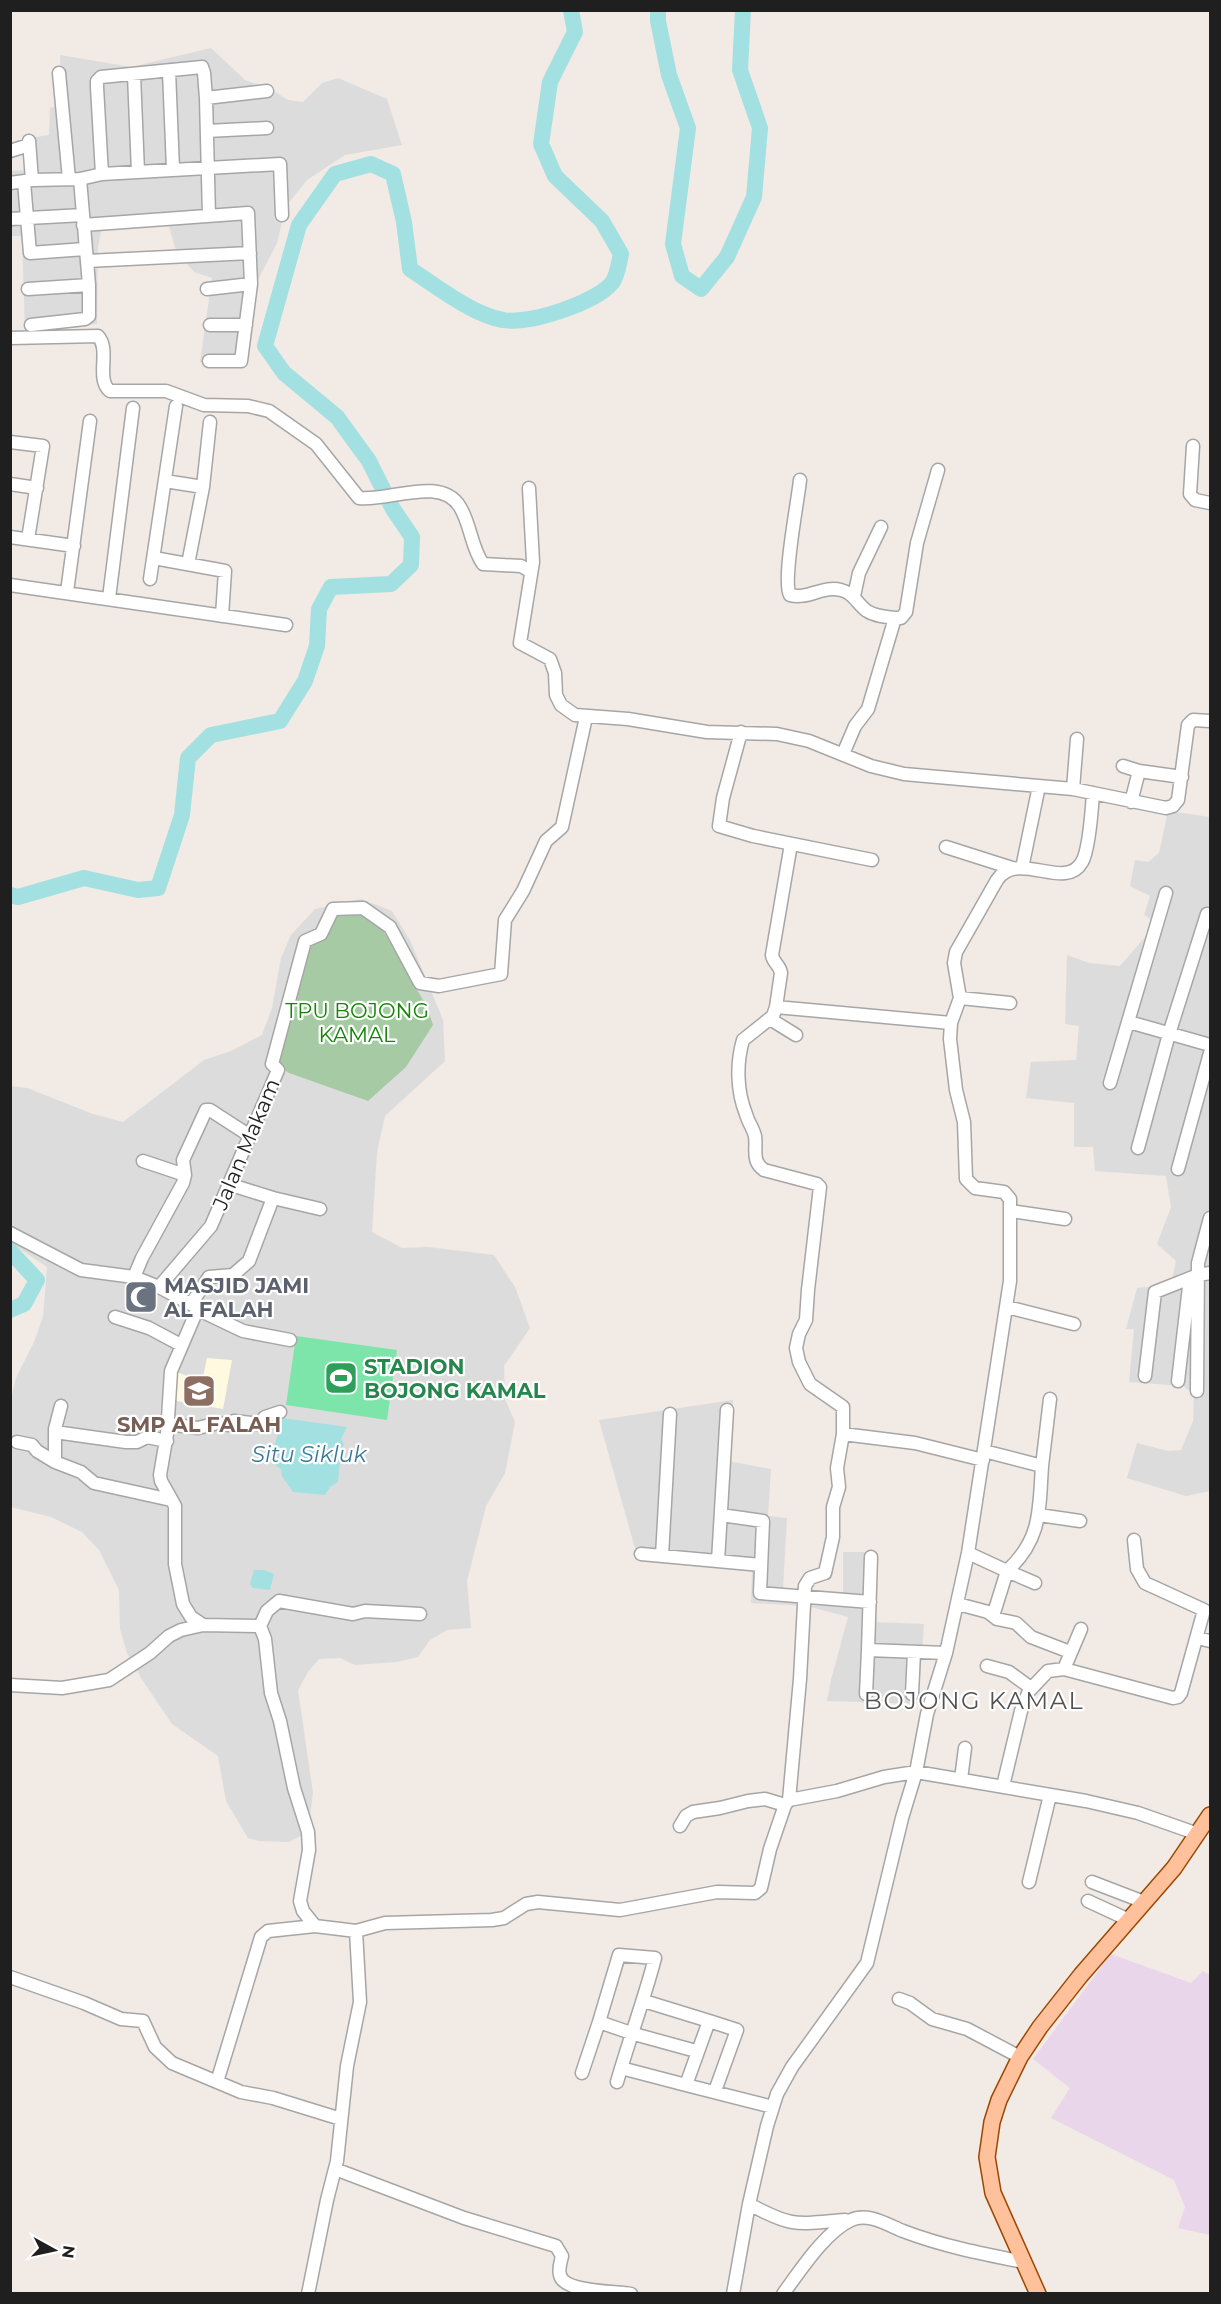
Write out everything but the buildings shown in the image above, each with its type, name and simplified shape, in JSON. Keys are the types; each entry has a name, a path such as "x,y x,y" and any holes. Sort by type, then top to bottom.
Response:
{"main road":[{"path":"1038,2294 993,2193 987,2157 992,2122 999,2100 1020,2057 1040,2027 1174,1868 1210,1815"}],"street":[{"path":"102,174 98,81 105,75 134,75 202,67 206,98 209,216"},
{"path":"169,72 173,169"},
{"path":"31,325 88,318 90,313 83,220 59,73"},
{"path":"134,75 138,172"},
{"path":"206,98 267,91"},
{"path":"207,131 267,128"},
{"path":"10,151 29,143 26,219 30,253 86,255 250,253"},
{"path":"10,183 173,169 280,165 282,214"},
{"path":"10,219 83,220 248,213 251,284 241,361 209,361"},
{"path":"207,289 251,284"},
{"path":"28,289 89,285"},
{"path":"210,325 246,325"},
{"path":"10,338 98,336 103,343 107,390 113,392 166,391 204,405 248,406 269,411 316,444 354,495 359,498 378,499 428,491 438,492 451,499 461,509 483,564 521,567 530,571"},
{"path":"150,579 177,406"},
{"path":"109,598 133,408"},
{"path":"68,592 90,421"},
{"path":"188,564 203,487 210,422"},
{"path":"10,442 43,446 28,539"},
{"path":"1193,446 1190,494 1195,500 1210,503"},
{"path":"800,480 787,572 787,591 790,595 804,596 831,588 841,590 854,596 869,612 901,618 906,612 917,543 938,470"},
{"path":"165,481 203,487"},
{"path":"10,484 37,488"},
{"path":"529,488 534,547 520,643 550,659 555,673 556,695 561,705 574,715 628,719 707,732 777,734 809,741 871,766 904,774 1074,789 1170,808 1178,800 1188,725 1193,720 1210,721"},
{"path":"854,596 859,573 881,527"},
{"path":"10,537 74,546"},
{"path":"154,558 225,571 222,616"},
{"path":"10,585 286,625"},
{"path":"843,754 855,726 868,709 895,618"},
{"name":"Jalan Makam","path":"159,1287 211,1226 278,1071 272,1064 304,941 321,933 333,909 363,908 390,927 420,983 439,986 501,974 505,920 523,891 546,842 562,827 586,717"},
{"path":"741,732 723,798 719,826 790,844 873,860"},
{"path":"1074,789 1077,739"},
{"path":"1123,766 1139,771 1182,777"},
{"path":"1131,802 1139,771"},
{"path":"1017,868 1039,786"},
{"path":"946,847 1017,868 1067,873 1077,868 1084,858 1093,793"},
{"path":"217,2082 261,1937 268,1931 315,1926 356,1931 385,1923 499,1919 532,1902 620,1910 717,1892 758,1892 762,1885 770,1849 787,1803 800,1679 804,1597 807,1581 825,1573 828,1562 833,1537 833,1507 839,1487 838,1458 843,1434 842,1406 810,1384 800,1365 796,1348 799,1334 806,1320 820,1187 818,1184 759,1167 755,1160 754,1135 741,1100 739,1065 743,1041 773,1013 781,973 781,968 772,956 790,844"},
{"path":"733,2294 749,2204 777,2094 792,2067 867,1964 902,1818 916,1772 927,1714 958,1604 1007,1307 1010,1281 1011,1211 1010,1199 1004,1192 975,1188 966,1179 964,1122 956,1090 950,1039 951,1023 960,998 954,963 956,952 1001,874 1017,868"},
{"path":"1110,1083 1166,893"},
{"path":"1138,1148 1207,914"},
{"path":"960,998 1010,1003"},
{"path":"773,1013 951,1023"},
{"path":"773,1013 796,1035"},
{"path":"1129,1022 1210,1045"},
{"path":"1178,1169 1210,1053"},
{"path":"134,1277 149,1244 179,1191 185,1175 183,1160 206,1110 210,1110 244,1132"},
{"path":"143,1161 185,1175"},
{"path":"228,1184 320,1209"},
{"path":"203,1625 191,1617 183,1604 175,1564 176,1510 160,1475 167,1441 171,1371 208,1277 233,1275 249,1261 273,1198"},
{"path":"1011,1211 1065,1219"},
{"path":"1197,1391 1198,1263 1210,1218"},
{"path":"10,1233 81,1270 134,1277 159,1287 243,1331 290,1340"},
{"path":"1145,1376 1155,1292 1199,1275"},
{"path":"1178,1381 1199,1275"},
{"path":"1007,1307 1074,1324"},
{"path":"115,1317 149,1328 181,1345"},
{"path":"993,1616 1007,1570 1029,1542 1038,1524 1050,1399"},
{"path":"55,1462 55,1432 61,1406"},
{"path":"718,1561 727,1410"},
{"path":"168,1424 198,1428 218,1423 228,1425 234,1421 259,1424 265,1417 280,1412"},
{"path":"662,1556 670,1414"},
{"path":"55,1432 126,1442 137,1442 147,1437 167,1441"},
{"path":"843,1434 915,1443 1042,1466"},
{"path":"17,1442 32,1445 37,1451 55,1462 75,1469 94,1484 171,1500"},
{"path":"721,1515 763,1521 760,1593 870,1602"},
{"path":"1039,1515 1080,1521"},
{"path":"1003,1786 1021,1711 1031,1688 1037,1685 1048,1671 1064,1669 1176,1698 1180,1693 1204,1610 1144,1583 1137,1569 1134,1540"},
{"path":"968,1553 1035,1583"},
{"path":"641,1554 761,1565"},
{"path":"866,1694 871,1557"},
{"path":"315,1926 303,1911 300,1901 309,1850 308,1832 294,1788 280,1721 271,1693 265,1639 260,1626 267,1611 279,1602 353,1614 365,1611 420,1614"},
{"path":"958,1604 988,1612 997,1619 1016,1623 1031,1637 1070,1652"},
{"path":"10,1685 62,1688 109,1680 150,1653 174,1633 203,1625 260,1626"},
{"path":"1064,1669 1081,1629"},
{"path":"1197,1638 1210,1641"},
{"path":"868,1650 946,1653"},
{"path":"912,1694 915,1652"},
{"path":"987,1666 1009,1672 1031,1688"},
{"path":"961,1779 965,1748"},
{"path":"680,1826 686,1816 693,1812 765,1799 787,1803 884,1777 916,1772 1003,1786 1138,1813 1197,1834"},
{"path":"1029,1882 1050,1795"},
{"path":"1092,1882 1144,1902"},
{"path":"1088,1901 1129,1920"},
{"path":"308,2294 335,2169 348,2058 360,2002 356,1931"},
{"path":"582,2073 619,1955 655,1958 644,2001 617,2082"},
{"path":"10,1977 84,2003 121,2019 143,2021 155,2047 172,2063 241,2092 273,2098 341,2119"},
{"path":"899,2000 910,2003 932,2019 967,2029 1020,2057"},
{"path":"644,2001 709,2021 739,2024 716,2091"},
{"path":"686,2085 696,2051 709,2021"},
{"path":"599,2022 696,2051"},
{"path":"621,2068 773,2107"},
{"path":"335,2169 464,2218 556,2246 562,2256 559,2273 561,2278 571,2286 631,2294"},
{"path":"749,2204 792,2224 822,2224 850,2220"},
{"path":"783,2294 838,2228 856,2217 874,2219 928,2240 987,2256 1024,2262"}],"shaded area":[{"path":"211,48 245,80 272,90 288,100 303,102 322,83 338,78 387,99 402,145 345,155 307,180 286,206 277,243 257,282 244,368 200,362 212,278 194,272 176,251 166,216 104,217 98,247 97,324 25,330 22,236 11,236 11,171 30,170 30,138 49,135 50,108 62,105 60,55 131,67"},
{"path":"1168,811 1210,817 1210,1491 1186,1496 1127,1478 1137,1443 1168,1451 1181,1450 1193,1421 1194,1394 1183,1386 1129,1382 1134,1329 1126,1329 1137,1288 1172,1280 1176,1261 1157,1244 1171,1207 1166,1176 1095,1171 1093,1147 1074,1147 1074,1103 1026,1098 1031,1062 1076,1060 1079,1026 1065,1024 1067,955 1089,963 1120,966 1157,923 1144,915 1150,896 1130,886 1135,860 1148,862 1159,853"},
{"path":"361,899 392,911 410,940 443,1020 445,1061 385,1116 377,1152 372,1232 402,1248 428,1247 494,1255 515,1287 530,1328 504,1366 505,1399 515,1422 505,1473 486,1506 467,1581 471,1628 447,1630 430,1640 418,1657 397,1662 355,1665 340,1658 319,1659 308,1672 298,1690 313,1793 308,1832 289,1842 259,1841 248,1838 226,1801 218,1756 172,1724 127,1653 120,1629 119,1590 99,1550 82,1532 51,1517 11,1507 11,1400 16,1378 34,1342 43,1317 47,1267 11,1243 10,1086 27,1088 93,1114 123,1122 204,1060 231,1051 262,1035 272,1008 281,958 291,935 315,909"},
{"name":"SMP AL FALAH","path":"207,1358 232,1360 223,1409 171,1400 174,1371 202,1382"},
{"path":"733,1400 728,1461 771,1469 768,1516 787,1518 783,1588 843,1592 843,1552 876,1552 874,1622 924,1624 918,1704 827,1701 848,1617 807,1606 751,1603 752,1571 638,1559 599,1420"},
{"path":"1111,1954 1191,1983 1203,1971 1210,1975 1210,2235 1178,2228 1185,2207 1174,2180 1051,2118 1070,2088 1033,2059"}],"green space":[{"name":"TPU BOJONG KAMAL","path":"361,913 381,927 427,1007 433,1025 406,1067 368,1101 289,1073 276,1064 309,947 324,939 336,915"},
{"name":"STADION BOJONG KAMAL","path":"296,1336 397,1350 387,1420 286,1405"}],"water":[{"name":"Situ Sikluk","path":"282,1418 347,1427 341,1439 344,1445 341,1448 338,1482 330,1487 325,1495 293,1492 282,1476 281,1469 274,1464 276,1457 274,1447"},
{"path":"254,1570 264,1570 274,1574 270,1590 253,1588 250,1584"}],"waterway":[{"path":"10,895 18,897 84,878 138,890 158,888 182,815 188,758 211,735 280,721 305,681 317,646 319,609 331,587 391,584 411,565 412,537 393,509 369,461 337,417 284,373 265,346 299,225 335,174 371,164 393,174 404,222 410,269 455,299 491,317 514,321 544,316 591,298 613,281 621,254 602,221 555,176 541,144 550,82 575,32 571,10"},
{"path":"658,10 658,21 669,75 688,128 673,244 682,276 701,289 727,257 754,197 760,128 740,70 743,10"},
{"path":"10,1251 37,1280 24,1304 10,1310"}],"place":[{"name":"MASJID JAMI AL FALAH","path":"141,1297"},
{"name":"STADION BOJONG KAMAL","path":"341,1378"},
{"name":"SMP AL FALAH","path":"199,1391"}],"district":[{"name":"BOJONG KAMAL","path":"974,1700"}]}
